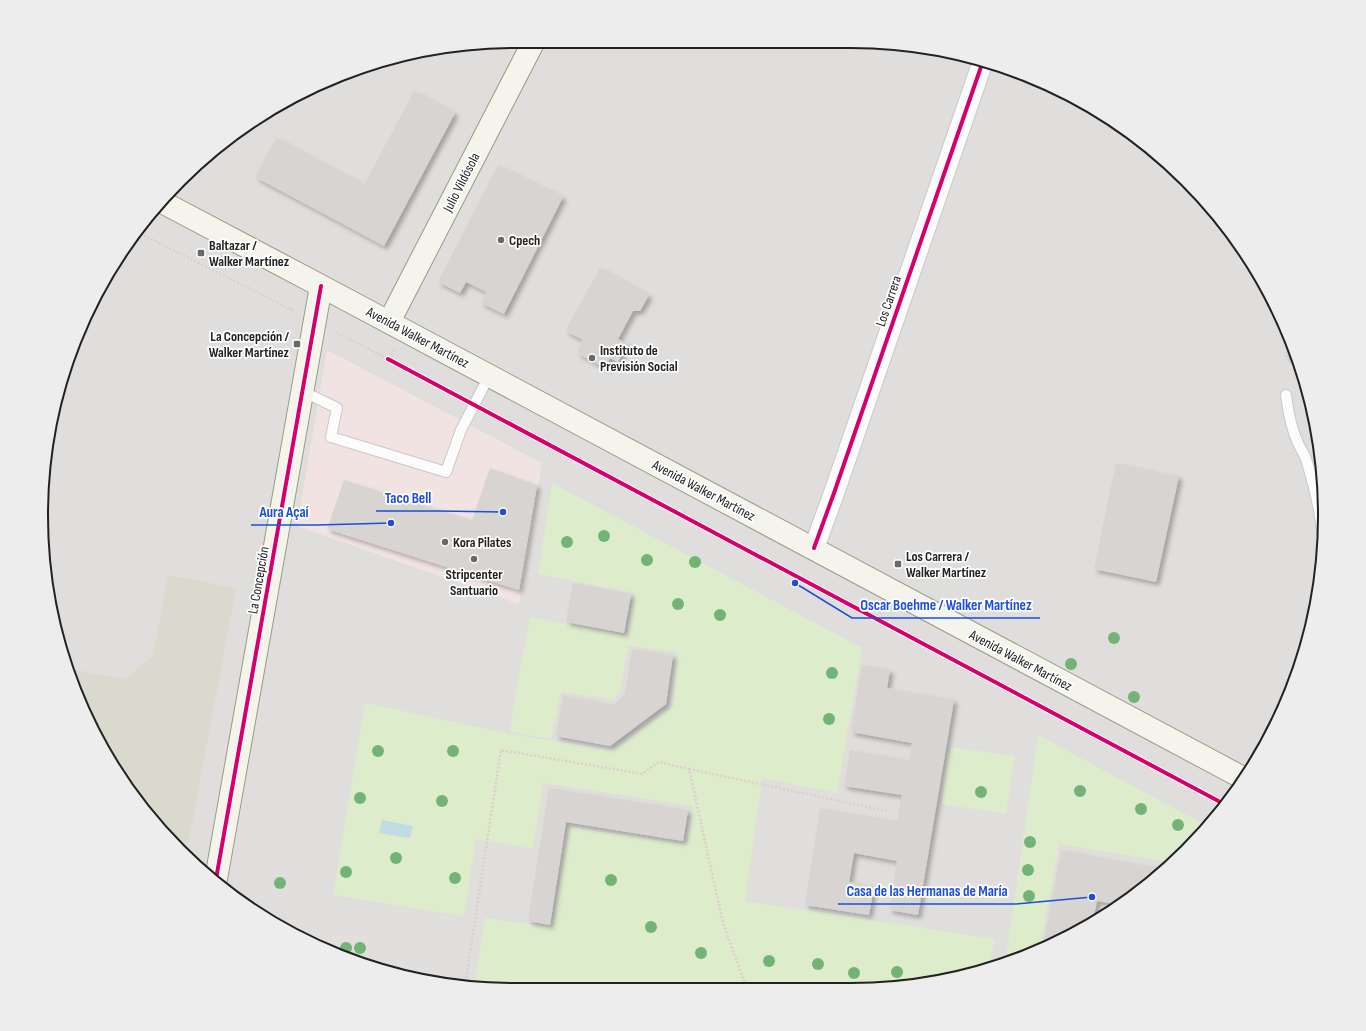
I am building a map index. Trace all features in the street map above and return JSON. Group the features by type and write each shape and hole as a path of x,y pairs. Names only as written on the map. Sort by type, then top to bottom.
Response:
{"main road":[{"name":"Julio Vildósola","path":"389,322 530,48"},
{"name":"Avenida Walker Martínez","path":"167,204 1239,776"},
{"name":"La Concepción","path":"217,875 321,286"}],"street":[{"name":"Los Carrera","path":"814,548 981,67"}],"lane":[{"path":"302,391 338,408 331,437 446,472 460,430 490,376"},
{"path":"1286,395 1292,426 1297,442 1305,457 1318,503"}],"path":[{"path":"142,235 395,362"},
{"path":"466,980 501,750 642,774 659,762 887,811"},
{"path":"689,769 722,923 746,983"}],"shaded area":[{"path":"850,48 912,52 942,57 1001,73 1057,96 1084,111 1110,127 1159,164 1202,207 1239,256 1255,282 1270,309 1293,365 1309,424 1314,454 1317,485 1317,546 1309,607 1302,636 1293,666 1270,722 1239,775 1221,800 1202,824 1159,867 1110,904 1057,935 1001,958 942,974 912,979 850,983 485,982 424,974 395,967 365,958 309,935 256,904 231,886 207,867 164,824 127,775 96,722 73,666 57,607 52,577 48,516 52,454 64,395 73,365 84,337 96,309 127,256 164,207 207,164 256,127 309,96 365,73 424,57 485,49"},
{"path":"327,350 542,463 519,604 297,526"},
{"path":"168,575 236,588 187,848 164,824 127,775 96,722 74,670 125,679 153,655"},
{"path":"287,897 451,916 446,978 395,967 365,958 309,935 287,923"}],"green space":[{"path":"552,483 862,648 837,793 762,778 745,901 995,939 990,961 942,974 881,982 516,983 475,981 485,918 552,927 570,827 687,845 693,806 543,783 533,849 476,839 464,916 333,895 365,703 506,733 612,751 673,707 677,652 628,646 620,693 613,699 561,692 551,739 510,732 530,617 627,636 635,593 538,574"},
{"path":"1038,735 1202,824 1165,861 1059,844 1041,942 1006,956"},
{"path":"950,747 1015,756 1006,814 942,804"},
{"path":"1101,906 1106,907 1100,910"}],"water":[{"path":"382,820 413,826 410,838 379,833"}],"building":[{"path":"414,91 455,113 384,246 255,177 276,138 364,185"},
{"name":"Cpech","path":"498,165 563,197 504,314 481,303 486,292 466,282 460,293 438,282"},
{"path":"600,268 649,295 640,311 633,311 618,339 627,344 618,362 610,358 605,368 577,353 583,340 565,331"},
{"path":"1287,349 1290,357 1286,357"},
{"path":"1116,463 1179,476 1156,582 1094,569"},
{"name":"Stripcenter Santuario","path":"490,468 537,485 519,590 327,529 344,480 472,520"},
{"path":"573,583 631,594 624,633 566,622"},
{"path":"632,649 673,655 666,704 610,746 556,736 563,695 614,705 625,694"},
{"path":"862,665 890,670 887,688 954,700 918,915 889,910 897,861 854,853 849,882 874,886 869,915 805,905 820,808 897,821 902,795 844,786 850,750 909,760 912,743 851,732"},
{"path":"549,788 688,810 683,841 566,822 550,925 528,921"},
{"path":"1061,851 1158,868 1111,903 1097,901 1094,914 1057,935 1044,941"}],"cycle path":[{"path":"814,548 981,67"},
{"path":"217,875 321,286"},
{"path":"388,359 1220,802"}],"place":[{"name":"Cpech","path":"501,240"},
{"name":"Baltazar / Walker Martínez","path":"201,253"},
{"name":"La Concepción / Walker Martínez","path":"297,344"},
{"name":"Instituto de Previsión Social","path":"592,358"},
{"name":"Taco Bell","path":"503,512"},
{"name":"Aura Açaí","path":"391,523"},
{"name":"Kora Pilates","path":"445,542"},
{"name":"Stripcenter Santuario","path":"474,559"},
{"name":"Los Carrera / Walker Martínez","path":"898,564"},
{"name":"Oscar Boehme / Walker Martínez","path":"795,583"},
{"name":"Casa de las Hermanas de María","path":"1092,897"}]}
